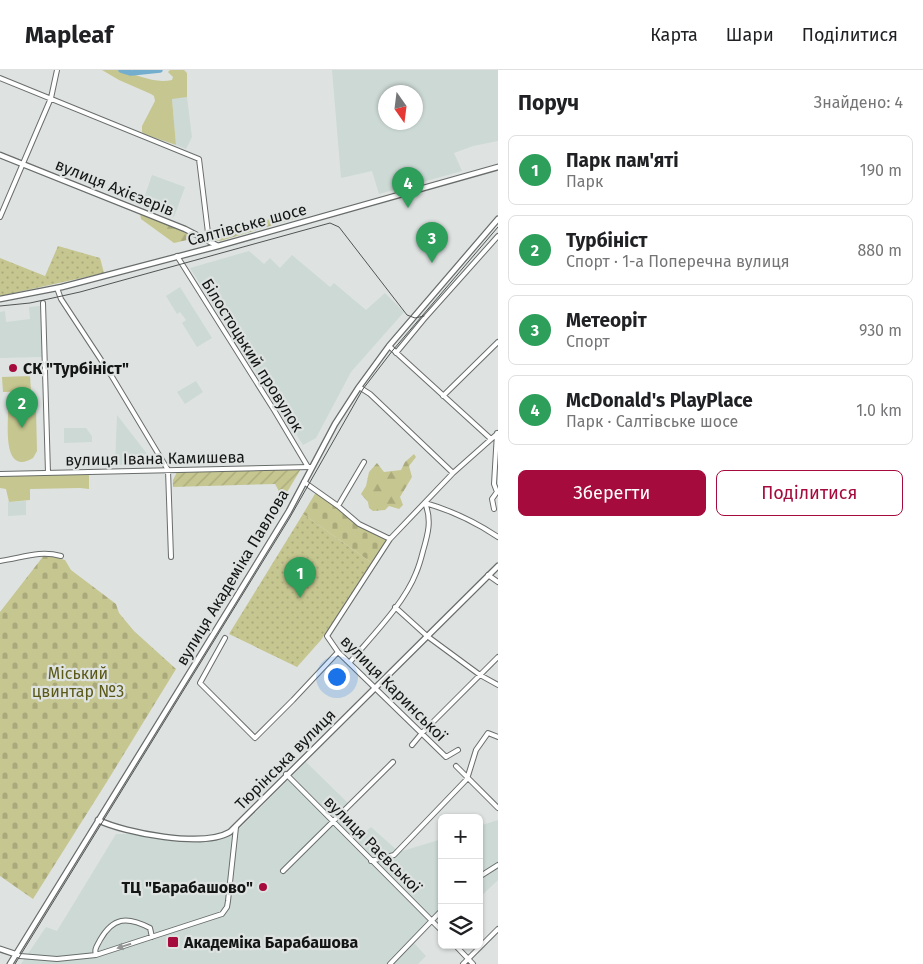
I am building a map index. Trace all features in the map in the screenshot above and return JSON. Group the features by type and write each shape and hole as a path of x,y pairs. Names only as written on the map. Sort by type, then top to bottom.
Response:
{"main road":[{"name":"вулиця Ахієзерів","path":"0,154 185,229 218,246"},
{"name":"Салтівське шосе","path":"0,299 57,288 218,246 498,167"},
{"name":"вулиця Академіка Павлова","path":"10,964 245,584 289,510 310,467 359,387 389,346 498,219"},
{"name":"Тюрінська вулиця","path":"98,820 119,828 180,839 200,839 226,834 236,827 286,774 498,566"},
{"path":"0,949 15,954"}],"street":[{"path":"0,217 52,98 57,70"},
{"path":"0,78 199,159 209,241"},
{"path":"396,353 424,318 497,239"},
{"name":"Білостоцький провулок","path":"177,256 310,467"},
{"path":"57,288 61,299 111,375 168,470 172,557"},
{"path":"43,303 48,473"},
{"path":"443,396 498,342"},
{"path":"389,346 490,439"},
{"path":"359,387 370,394 453,473"},
{"path":"304,482 338,506 359,524 390,539 453,473 498,433"},
{"path":"494,509 492,499 497,492 494,484 498,433"},
{"path":"338,506 364,462"},
{"name":"вулиця Івана Камишева","path":"0,474 310,467"},
{"path":"426,503 468,521 498,537"},
{"path":"350,662 404,596 416,574 426,542 430,520 426,503"},
{"name":"вулиця Каринської","path":"390,539 326,636 338,652 446,757 458,750"},
{"path":"0,560 48,553 61,556"},
{"path":"488,575 498,582"},
{"path":"395,607 427,636 498,686"},
{"path":"225,638 200,683 255,738 338,652"},
{"path":"412,745 422,732 498,657"},
{"path":"371,861 394,855 467,779 476,750 488,733 498,737"},
{"path":"283,870 393,762"},
{"path":"456,766 498,808"},
{"name":"вулиця Раєвської","path":"286,774 438,927"},
{"path":"15,954 55,959 96,955 222,914 227,907 228,901 236,827"},
{"path":"483,874 498,864"},
{"path":"390,964 438,914"},
{"path":"96,955 95,950 102,936 108,927 114,923 128,920 138,921 150,928 152,937"},
{"path":"463,964 498,929"},
{"path":"459,949 473,964"}],"shaded area":[{"path":"332,70 498,70 498,141 473,146 454,153 462,171 379,194 372,171 341,178"},
{"path":"187,97 192,137 186,149 176,145 172,98"},
{"path":"152,175 185,187 174,217 142,204"},
{"path":"249,251 264,264 270,258 280,268 292,255 330,287 334,283 366,310 385,293 404,312 351,372 316,438 303,445 190,268"},
{"path":"180,287 212,338 197,347 182,323 186,320 180,312 177,314 166,296"},
{"path":"40,306 42,357 0,358 0,312 5,311 6,322 30,319 29,307"},
{"path":"196,381 203,392 185,404 177,392"},
{"path":"117,415 155,464 115,465"},
{"path":"64,428 86,428 92,436 92,442 64,443"},
{"path":"26,501 26,515 8,516 8,502"},
{"name":"ТЦ \"Барабашово\"","path":"306,762 349,804 342,811 364,833 371,827 399,852 438,840 438,928 432,923 413,942 426,956 418,964 21,964 46,927 57,931 116,834 131,834 175,842 195,843 228,837 241,827"},
{"path":"498,820 498,880 483,894 483,859 483,825"}],"green space":[{"path":"102,70 118,70 158,81 172,80 173,77 168,72 170,70 184,70 187,73 187,97 172,99 176,145 142,132 142,126 155,101 154,96"},
{"path":"308,213 307,215 220,241 214,238 211,229"},
{"path":"140,214 190,236 187,240 174,243 141,219"},
{"path":"58,246 100,258 104,273 0,296 0,258 45,276"},
{"path":"30,376 31,391 3,392 2,377"},
{"path":"25,399 32,403 36,409 37,451 33,458 23,462 16,461 9,447 8,407 12,401"},
{"path":"414,454 416,457 409,466 412,477 400,497 403,505 399,509 389,506 385,510 373,511 369,508 368,502 361,494 366,486 369,472 377,463 384,472 401,470 405,462"},
{"path":"302,467 286,494 282,497 275,484 173,487 173,480 178,470"},
{"path":"89,472 89,489 30,489 30,500 9,502 6,489 0,488 0,474"},
{"path":"316,492 359,525 388,541 372,563 303,514"},
{"path":"303,514 372,563 321,640 297,667 229,634"},
{"name":"Міський цвинтар №3","path":"45,554 65,560 71,570 116,604 119,613 134,631 176,669 33,899 0,876 0,612"}],"waterway":[{"path":"121,70 131,73 160,70"}],"tram line":[{"path":"0,306 30,303 80,292 330,223 339,227 407,315 415,318 424,316"},
{"path":"15,964 289,519 363,389 393,350 498,227"}],"place":[{"name":"McDonald's PlayPlace","path":"408,208"},
{"name":"Метеоріт","path":"432,263"},
{"name":"СК \"Турбініст\"","path":"13,368"},
{"name":"Турбініст","path":"22,428"},
{"name":"Парк пам'яті","path":"300,598"},
{"name":"ТЦ \"Барабашово\"","path":"263,887"},
{"name":"Академіка Барабашова","path":"173,942"}]}
